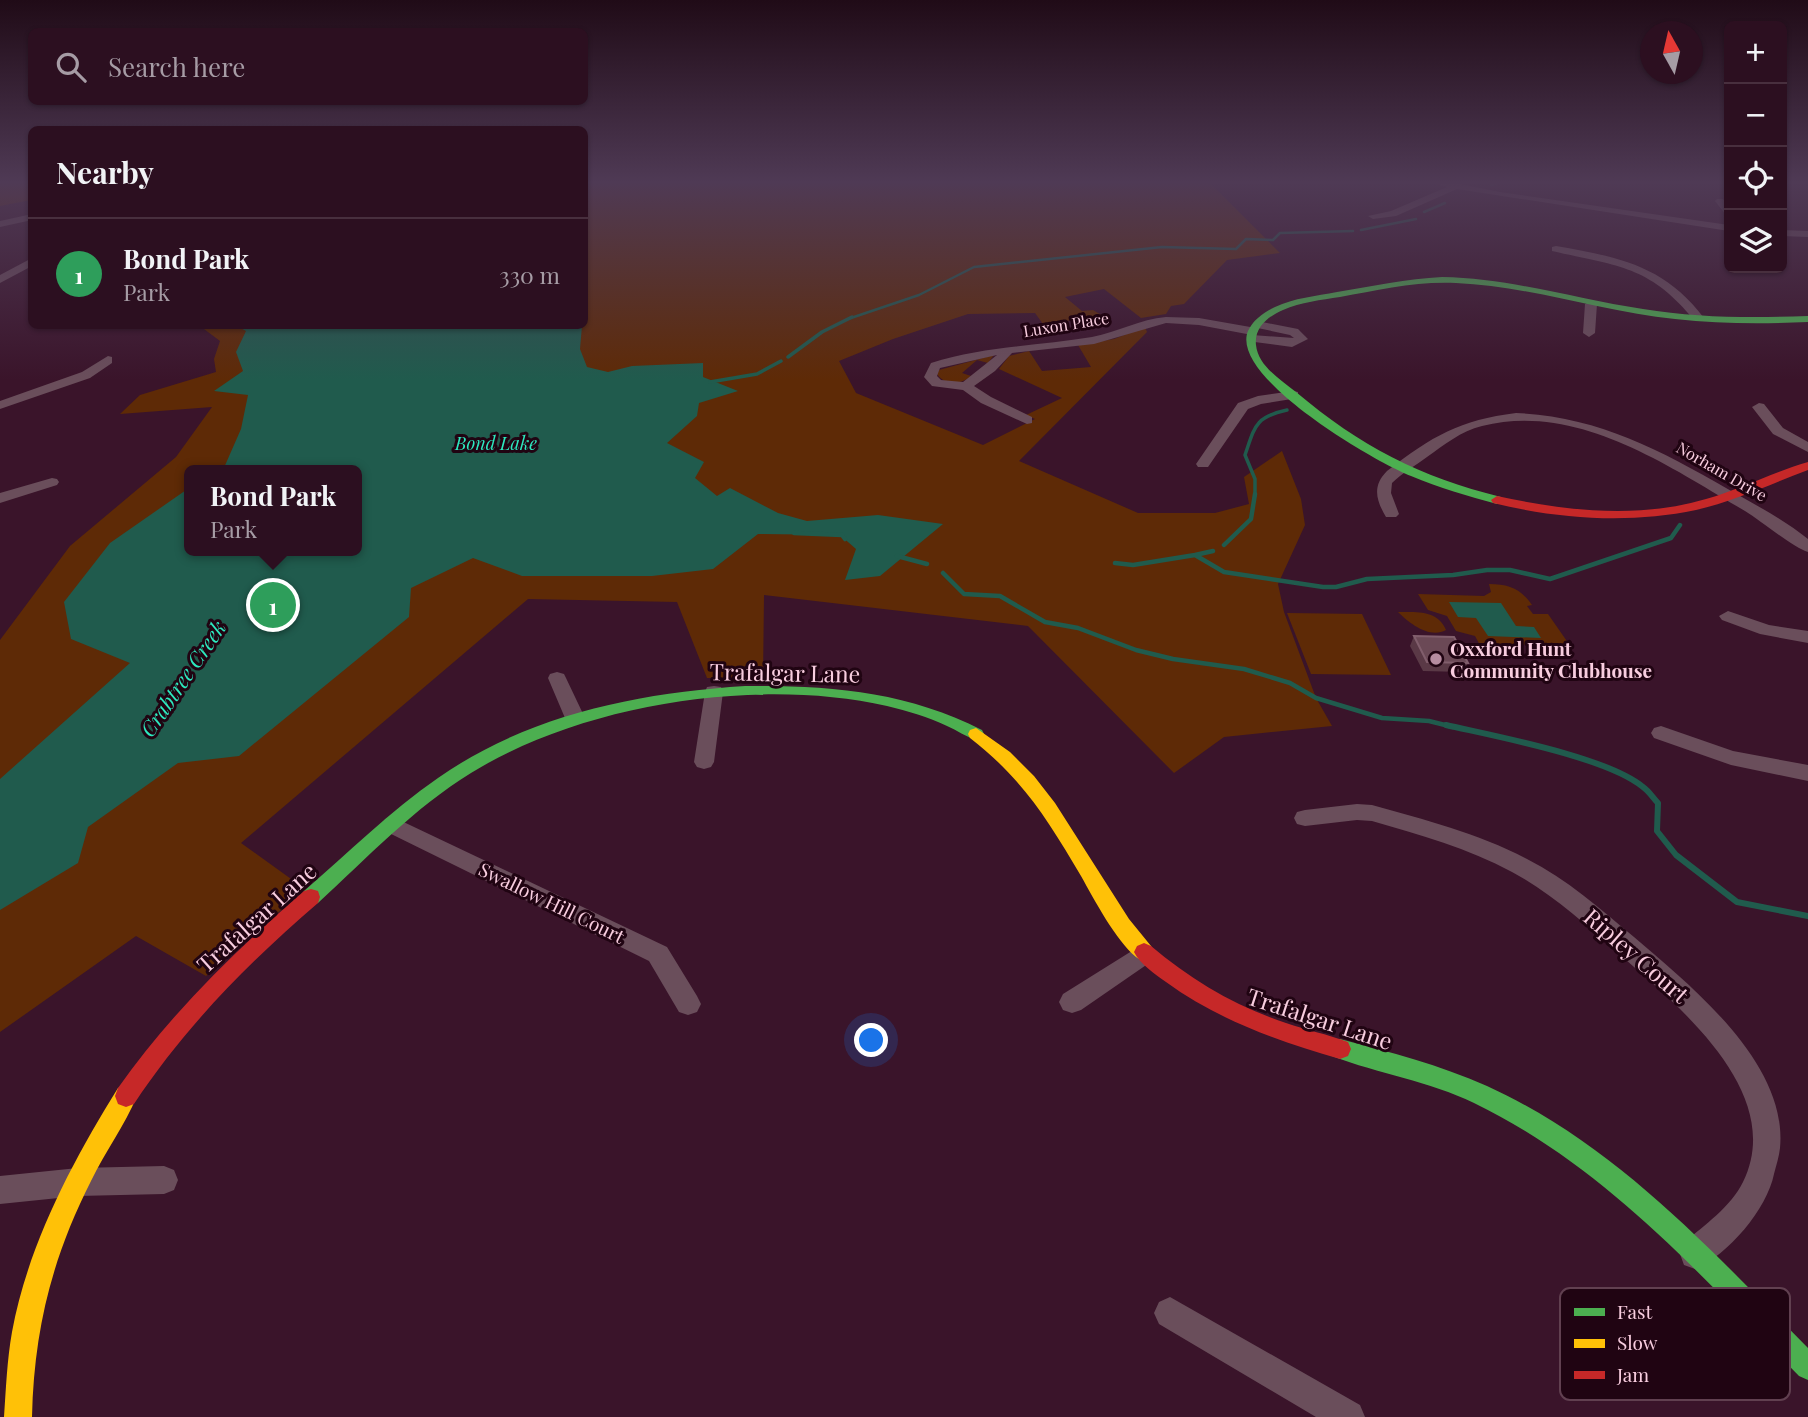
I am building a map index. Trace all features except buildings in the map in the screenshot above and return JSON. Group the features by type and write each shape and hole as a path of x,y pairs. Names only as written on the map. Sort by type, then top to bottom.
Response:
{"street":[{"path":"1556,249 1620,262 1656,276 1671,286 1698,318"},
{"path":"0,280 28,263"},
{"path":"1808,319 1698,318 1591,304 1486,283 1429,280 1294,303 1269,313 1253,331 1254,354 1260,365 1342,437 1402,468 1476,493 1569,510 1620,513 1659,511 1694,506 1808,466"},
{"path":"1589,333 1591,304"},
{"name":"Luxon Place","path":"1027,420 986,400 966,386 937,383 930,377 932,370 962,356 1093,340 1163,320 1253,331"},
{"name":"Luxon Place","path":"966,386 990,368 1007,350"},
{"path":"0,405 86,375 108,360"},
{"path":"1203,464 1239,410 1258,400 1293,396"},
{"path":"1759,407 1779,431 1808,448"},
{"name":"Norham Drive","path":"1391,514 1384,497 1383,485 1388,477 1452,433 1474,423 1526,418 1570,424 1613,435 1654,452 1781,526 1808,547"},
{"path":"0,498 52,482"},
{"path":"1728,616 1766,630 1808,637"},
{"path":"557,678 575,718"},
{"path":"704,762 714,692"},
{"name":"Trafalgar Lane","path":"18,1417 20,1361 27,1318 40,1271 78,1182 118,1104 198,1000 240,958 393,825 468,768 497,751 575,718 652,699 714,692 815,692 880,698 933,712 974,733 991,743 1023,772 1047,802 1105,905 1143,954 1189,990 1223,1010 1265,1029 1438,1078 1479,1093 1518,1112 1553,1134 1621,1185 1729,1288"},
{"path":"1661,733 1731,758 1808,773"},
{"name":"Ripley Court","path":"1305,818 1357,812 1372,813 1474,844 1519,865 1566,894 1676,987 1707,1017 1741,1063 1755,1089 1763,1110 1767,1141 1765,1163 1758,1186 1742,1210 1695,1254"},
{"name":"Swallow Hill Court","path":"393,825 658,954 688,1004"},
{"path":"1073,1002 1143,954"},
{"path":"0,1190 78,1182 164,1180"},
{"path":"1170,1313 1348,1417"},
{"name":"Trafalgar Lane","path":"1790,1349 1808,1367"}],"shaded area":[{"path":"588,247 1274,247 1280,253 1227,260 1184,304 1171,306 1166,314 1141,318 1104,289 1065,297 1082,311 1093,310 1103,316 1043,324 1035,313 968,314 893,339 839,361 856,393 983,445 1035,419 1026,415 1062,398 999,369 1009,356 1029,351 1042,371 1091,367 1078,345 1114,339 1145,327 1147,332 1019,461 1138,513 1215,513 1249,504 1244,477 1282,451 1301,499 1305,525 1278,584 1284,612 1316,698 1332,726 1224,737 1174,773 1028,626 764,595 763,678 707,678 677,602 528,599 241,843 305,889 206,976 136,936 0,1032 0,640 70,546 176,457 212,407 120,414 140,395 216,372 214,359 220,341 204,329 588,329"},
{"path":"994,355 988,363 977,360 962,373 971,376 963,381 944,381 937,374 939,370"},
{"path":"1489,584 1508,586 1519,591 1532,605 1527,606 1533,614 1548,614 1571,647 1501,644 1503,649 1482,649 1475,636 1456,631 1447,616 1428,610 1418,594 1484,596 1491,592"},
{"path":"1398,612 1419,612 1432,616 1442,623 1446,630 1433,633 1427,631 1414,625"},
{"path":"1287,613 1362,614 1391,675 1311,674"}],"water":[{"name":"Bond Lake","path":"242,329 582,329 580,349 587,367 608,372 632,366 703,363 703,377 738,391 699,403 697,416 667,443 704,462 695,478 717,496 730,488 778,513 807,521 878,515 943,524 880,576 845,580 856,549 840,535 758,534 713,569 652,576 522,576 473,558 411,588 409,617 239,756 178,763 88,827 78,863 0,910 0,779 130,663 71,639 64,602 110,543 184,491 184,556 362,556 362,465 225,465 241,429 248,395 214,391 243,371 236,352 246,331"},
{"path":"1449,602 1501,603 1516,626 1534,627 1541,638 1488,636 1476,618 1458,617"}],"waterway":[{"path":"848,319 919,295 974,267 1161,247"},
{"path":"1167,247 1238,247"},
{"path":"848,319 852,317"},
{"path":"788,357 822,332 848,319"},
{"path":"710,382 757,374 781,361"},
{"path":"1255,494 1255,479 1245,455 1251,437 1262,420 1287,410"},
{"path":"1224,545 1251,519 1255,494"},
{"path":"1195,555 1224,572 1323,587 1336,587 1367,579 1453,575 1487,570 1510,570 1550,579 1671,538 1680,525"},
{"path":"794,533 842,535 845,539"},
{"path":"1195,555 1213,551"},
{"path":"1115,563 1133,565 1195,555"},
{"path":"897,556 927,564"},
{"path":"943,573 964,594 1000,596 1045,622 1078,628 1136,650 1173,659 1244,669 1290,683 1316,698 1382,718 1429,721 1453,727"},
{"path":"1446,725 1578,757 1626,776 1645,789 1658,803 1657,831 1676,855 1737,902 1808,916"}],"traffic: fast":[{"path":"1497,500 1440,484 1414,473 1363,448 1339,432 1279,384 1258,362 1251,346 1255,327 1270,313 1294,303 1428,280 1484,283 1671,316 1739,320 1808,319"},
{"path":"311,897 386,829 445,782 503,748 580,717 661,699 703,694 745,691 836,693 908,706 954,722 976,734"},
{"path":"1340,1049 1448,1081 1482,1095 1529,1120 1574,1148 1616,1181 1657,1216 1730,1288"},
{"path":"1790,1349 1808,1367"}],"traffic: slow":[{"path":"976,734 1004,756 1049,808 1122,925 1144,952"},
{"path":"18,1417 25,1333 43,1265 81,1175 126,1096"}],"traffic: jam":[{"path":"1497,500 1571,512 1646,513 1696,506 1724,498 1808,466"},
{"path":"126,1096 166,1040 211,990 311,897"},
{"path":"1144,952 1165,970 1211,1001 1261,1024 1340,1049"}],"place":[{"name":"Bond Park","path":"273,605"},
{"name":"Oxxford Hunt Community Clubhouse","path":"1436,659"}],"water label":[{"name":"Crabtree Creek","path":"182,678"}]}
